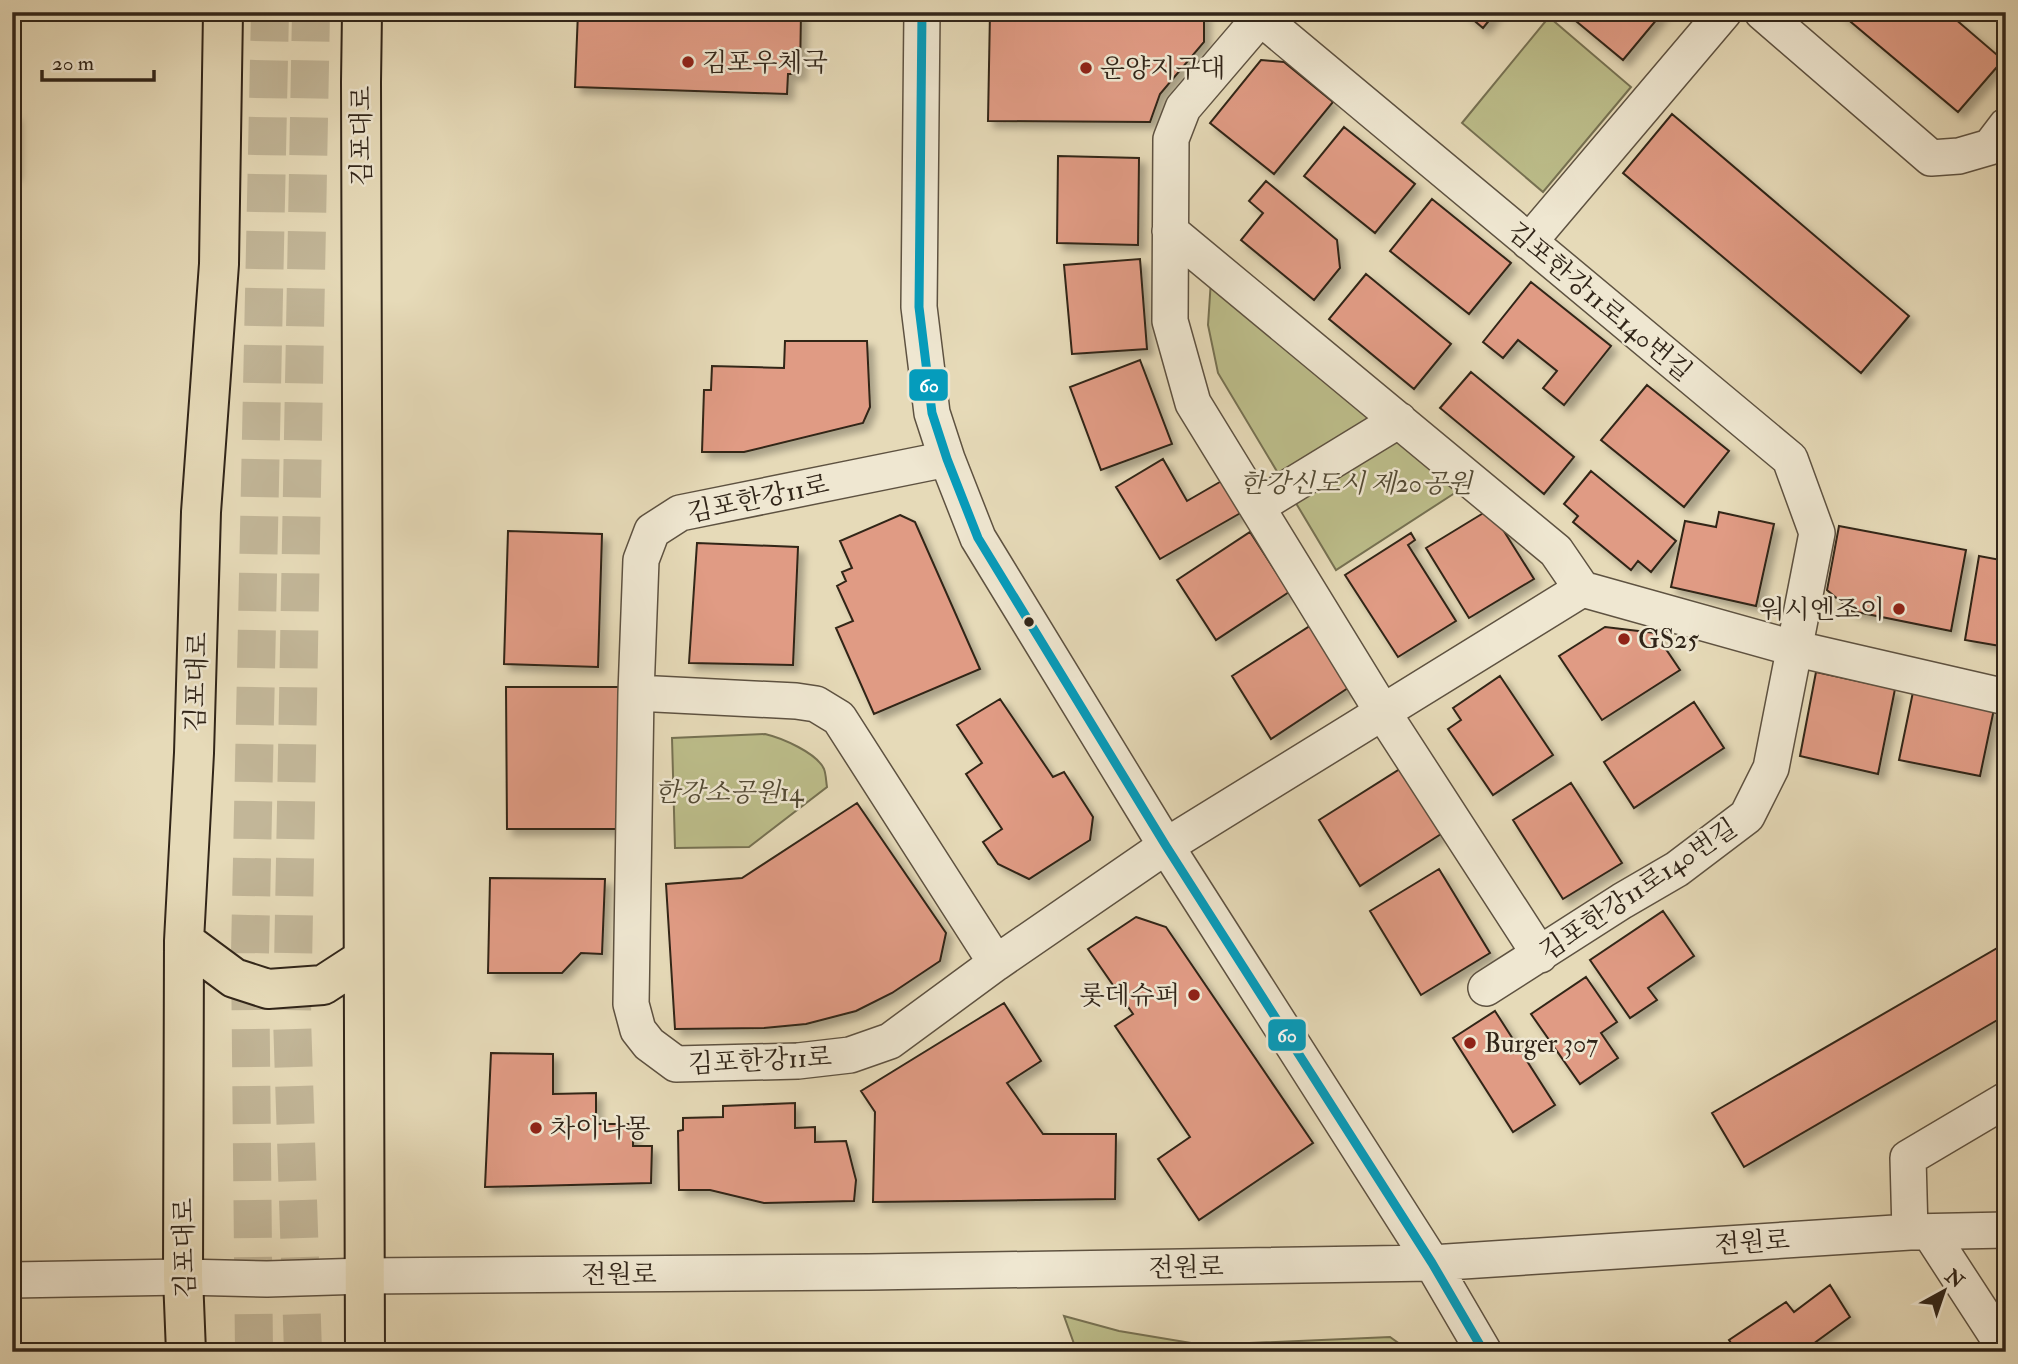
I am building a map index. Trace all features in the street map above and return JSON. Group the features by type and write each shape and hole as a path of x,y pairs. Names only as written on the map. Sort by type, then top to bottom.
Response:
{"main road":[{"name":"김포대로","path":"186,1352 183,1278 184,941 194,753 201,512 219,264 223,12"},
{"name":"김포대로","path":"362,12 366,1352"},
{"path":"184,941 234,978 268,989 323,985 363,959"}],"street":[{"path":"922,12 919,307 932,413 978,538 1166,846 1432,1263 1484,1352"},
{"path":"1529,242 1724,12"},
{"path":"1762,12 1931,158 1959,156 1990,147 2006,125"},
{"name":"김포한강11로140번길","path":"1486,988 1540,955 1622,901 1677,869 1747,816 1771,768 1817,533 1790,459 1257,15 1183,108 1171,138 1170,321 1193,402 1382,711 1540,955"},
{"path":"1170,231 1556,551 1582,589 1794,648 2006,697"},
{"path":"1258,506 1399,419"},
{"name":"김포한강11로","path":"947,459 680,513 652,531 641,560 636,693 631,1004 638,1030 649,1044 676,1064 798,1061 850,1055 890,1041 996,963 1166,846"},
{"path":"1166,846 1582,589"},
{"path":"636,693 816,704 839,718 996,963"},
{"path":"2006,1100 1909,1158 1920,1232 2006,1350"},
{"name":"전원로","path":"12,1280 1432,1263 1920,1232 2006,1230"},
{"path":"1432,1263 1494,1352"}],"green space":[{"path":"1549,17 1631,87 1543,192 1462,123"},
{"name":"한강신도시 제20공원","path":"1211,280 1461,489 1336,570 1218,373 1208,325"},
{"name":"한강소공원14","path":"765,734 814,757 824,769 827,787 749,847 675,848 672,738"},
{"path":"1064,1316 1119,1331 1203,1345 1390,1337 1411,1352 1077,1352"}],"building":[{"name":"김포우체국","path":"578,12 801,12 800,74 788,74 787,94 575,87"},
{"name":"운양지구대","path":"990,12 1204,12 1204,42 1160,94 1150,122 988,121"},
{"path":"1464,12 1496,12 1483,28"},
{"path":"1565,12 1663,12 1623,60"},
{"path":"1839,12 1947,12 2003,60 1958,112"},
{"path":"1261,60 1284,62 1333,102 1274,174 1210,123"},
{"path":"1672,114 1909,316 1861,373 1623,173"},
{"path":"12,115 15,115 15,174 12,174"},
{"path":"1344,127 1415,184 1375,233 1304,176"},
{"path":"1058,156 1139,158 1138,245 1057,243"},
{"path":"1266,181 1337,240 1340,268 1314,300 1241,240 1263,213 1249,201"},
{"path":"1432,199 1511,263 1469,314 1390,251"},
{"path":"1140,259 1147,349 1072,354 1064,265"},
{"path":"1366,274 1451,344 1414,389 1329,319"},
{"path":"1531,282 1611,346 1564,405 1543,388 1557,371 1518,340 1503,358 1483,342"},
{"path":"785,341 867,341 870,407 863,423 744,452 702,452 704,390 711,390 712,366 784,368"},
{"path":"1140,360 1172,444 1101,470 1070,387"},
{"path":"1471,372 1574,457 1544,494 1440,408"},
{"path":"1647,385 1729,451 1684,507 1601,440"},
{"path":"1163,459 1187,501 1225,479 1244,511 1160,559 1116,487"},
{"path":"1591,471 1676,541 1651,572 1638,561 1631,570 1573,522 1578,516 1564,504"},
{"path":"1490,509 1534,579 1469,618 1426,548"},
{"path":"1719,512 1774,524 1756,606 1671,587 1685,521 1716,527"},
{"path":"900,515 915,522 980,669 874,714 836,628 853,621 837,586 846,581 842,572 852,568 840,541"},
{"path":"1839,526 1966,550 1951,631 1852,611 1827,590"},
{"path":"508,531 602,534 598,667 504,664"},
{"path":"1250,532 1289,592 1216,640 1177,580"},
{"path":"1411,533 1415,540 1408,545 1456,621 1398,657 1345,575"},
{"path":"697,543 798,547 793,665 689,663"},
{"path":"1979,556 2006,561 2006,647 1965,640"},
{"path":"1313,624 1351,686 1271,739 1232,676"},
{"path":"1605,627 1655,633 1680,670 1602,720 1559,656"},
{"path":"1816,672 1895,689 1878,774 1800,756"},
{"path":"1500,676 1553,755 1493,795 1448,729 1461,720 1453,708"},
{"path":"506,687 623,687 623,829 507,829"},
{"path":"1913,692 1994,709 1980,776 1899,760"},
{"path":"1000,699 1053,777 1064,772 1093,817 1090,840 1029,879 998,864 983,842 1002,829 966,774 982,763 957,725"},
{"path":"1694,702 1724,748 1634,808 1604,762"},
{"path":"1400,769 1441,834 1360,886 1319,820"},
{"path":"1571,783 1622,863 1563,899 1513,820"},
{"path":"857,803 946,933 940,961 892,993 856,1011 806,1024 764,1028 675,1029 666,884 742,878"},
{"path":"1439,869 1490,953 1421,995 1370,911"},
{"path":"490,878 605,879 602,954 581,953 562,973 488,973"},
{"path":"1663,911 1694,956 1648,988 1657,1000 1630,1018 1590,960"},
{"path":"1136,917 1166,927 1313,1143 1199,1220 1158,1159 1190,1137 1115,1026 1133,1014 1088,949"},
{"path":"2006,943 2006,1015 1744,1167 1712,1113"},
{"path":"1586,977 1617,1022 1601,1033 1618,1058 1580,1084 1531,1014"},
{"path":"1004,1003 1041,1061 1007,1083 1043,1134 1116,1134 1115,1199 873,1202 875,1112 861,1091"},
{"path":"1495,1011 1555,1105 1513,1132 1453,1038"},
{"path":"491,1053 553,1054 553,1094 596,1093 596,1124 633,1124 633,1146 652,1146 651,1183 485,1187"},
{"path":"795,1103 795,1128 815,1127 815,1142 846,1141 856,1180 854,1201 764,1203 710,1190 679,1190 678,1131 683,1130 683,1118 723,1117 723,1106"},
{"path":"1830,1285 1850,1317 1802,1352 1737,1352 1729,1340 1786,1302 1794,1312"}],"tunnel":[{"path":"254,1352 250,953 270,12"},
{"path":"303,1352 292,1018 311,12"}],"transit line":[{"name":"60","path":"922,12 919,307 932,413 978,538 1166,846 1432,1263 1484,1352"}],"place":[{"name":"김포우체국","path":"688,62"},
{"name":"운양지구대","path":"1086,68"},
{"name":"워시엔조이","path":"1899,609"},
{"name":"GS25","path":"1624,639"},
{"name":"롯데슈퍼","path":"1194,995"},
{"name":"Burger 307","path":"1470,1043"},
{"name":"차이나몽","path":"536,1128"}]}
